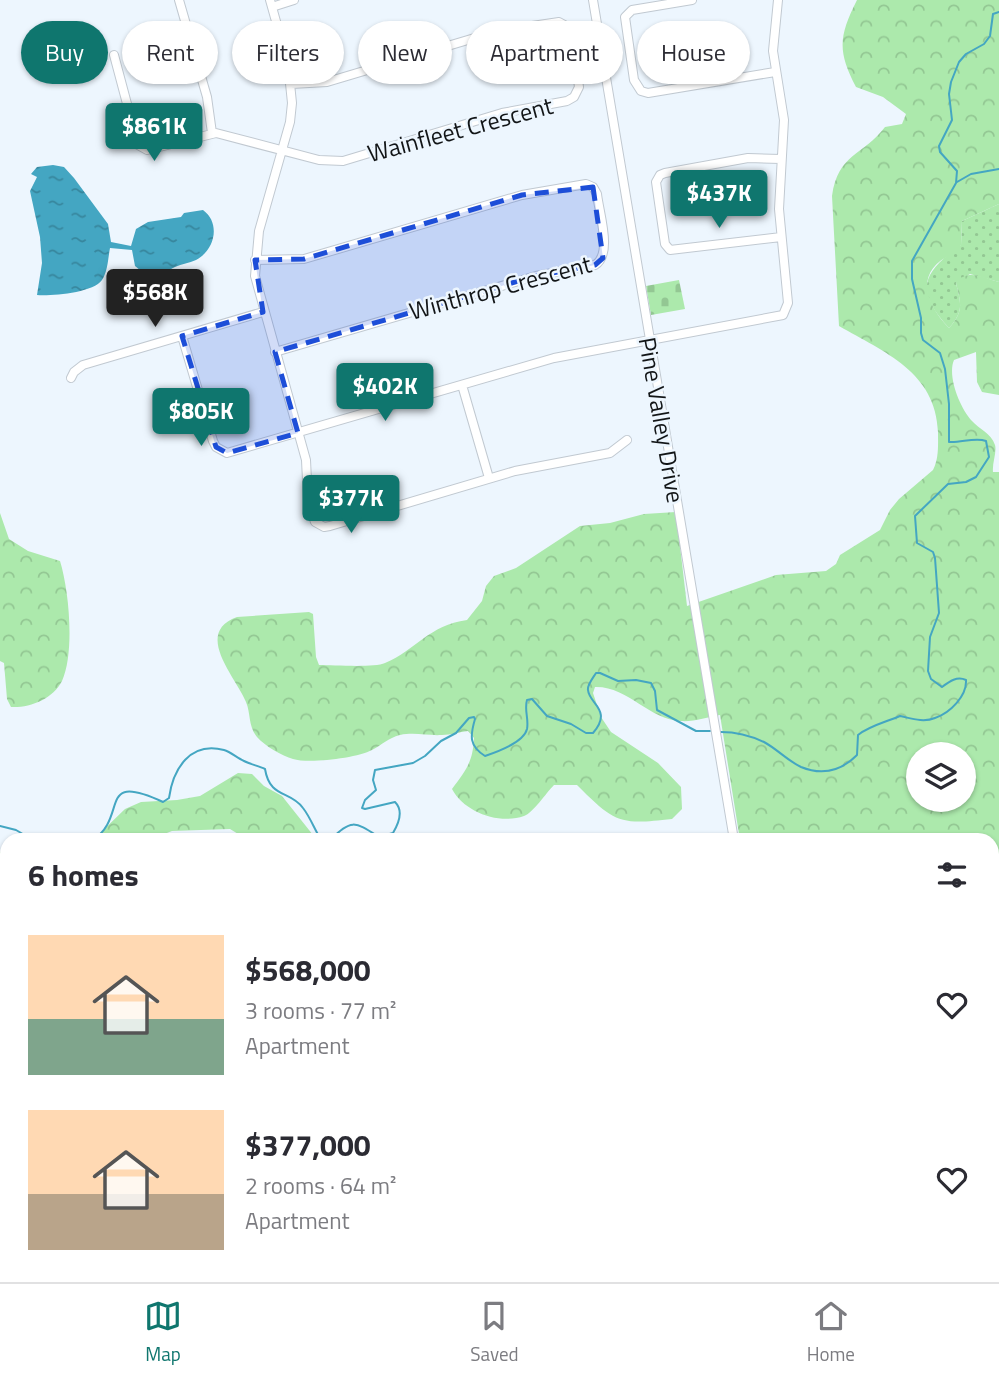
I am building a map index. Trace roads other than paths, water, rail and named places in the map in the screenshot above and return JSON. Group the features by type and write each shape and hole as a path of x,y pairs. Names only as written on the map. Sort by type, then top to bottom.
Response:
{"street":[{"path":"179,0 208,97 212,133"},
{"path":"275,21 271,3 294,0"},
{"name":"Pine Valley Drive","path":"593,0 733,833"},
{"path":"692,0 632,10 625,17 634,80 641,91 649,93 775,72"},
{"path":"182,336 216,447 227,453 554,358 783,315 788,303 779,209 784,120 773,45 778,0"},
{"name":"Wainfleet Crescent","path":"282,150 319,160 349,159 502,113 567,101 574,97 579,87 571,33 565,24 559,22 498,31 344,77"},
{"path":"114,55 138,145 147,150 212,133 282,150"},
{"path":"291,84 291,113 259,230 255,280 307,463 309,504 316,522 324,527 489,478 610,453 627,440"},
{"path":"781,159 748,158 665,173 656,182 665,244 670,250 781,237"},
{"name":"Winthrop Crescent","path":"255,260 304,259 535,192 586,184 593,187 597,194 605,252 595,265 536,276 275,352"},
{"path":"71,377 83,365 263,312"},
{"path":"463,385 489,478"}],"water":[{"path":"37,167 64,167 74,178 108,224 111,242 131,246 136,229 148,222 181,217 184,213 203,210 209,215 214,229 208,250 196,260 154,276 135,266 132,250 110,248 106,273 97,284 72,293 37,295 42,263 40,237 30,191 37,177 31,174"}],"waterway":[{"path":"721,732 738,733 759,740 809,770 832,770 857,755 858,735 862,732 900,716 921,720 941,716 952,708 964,692 966,680 957,679 942,687 931,679 928,671 930,637 939,613 935,558 933,552 917,543 915,516 948,484 966,482 976,477 989,457 986,441 949,442 945,369 940,353 923,340 912,279 912,261 956,183 957,171 940,152 939,146 952,120 949,94 951,82 959,62 966,54 984,44 990,36 993,14 999,12"},
{"path":"957,182 971,174 999,169"},
{"path":"393,833 400,813 395,802 362,808 365,800 376,790 373,780 375,770 413,763 456,733 469,718 474,717 473,744 485,756 496,752 525,734 527,700 532,699 547,716 571,724 586,733 593,733 601,719 588,688 596,673 618,681 651,683 655,691 657,710 696,731 710,731"},
{"path":"101,833 110,820 116,800 121,794 129,791 163,802 169,798 174,777 185,760 193,754 212,748 227,751 265,769 271,785 298,802 317,833"},
{"path":"338,833 353,825 372,833"},
{"path":"0,826 21,833"}]}
